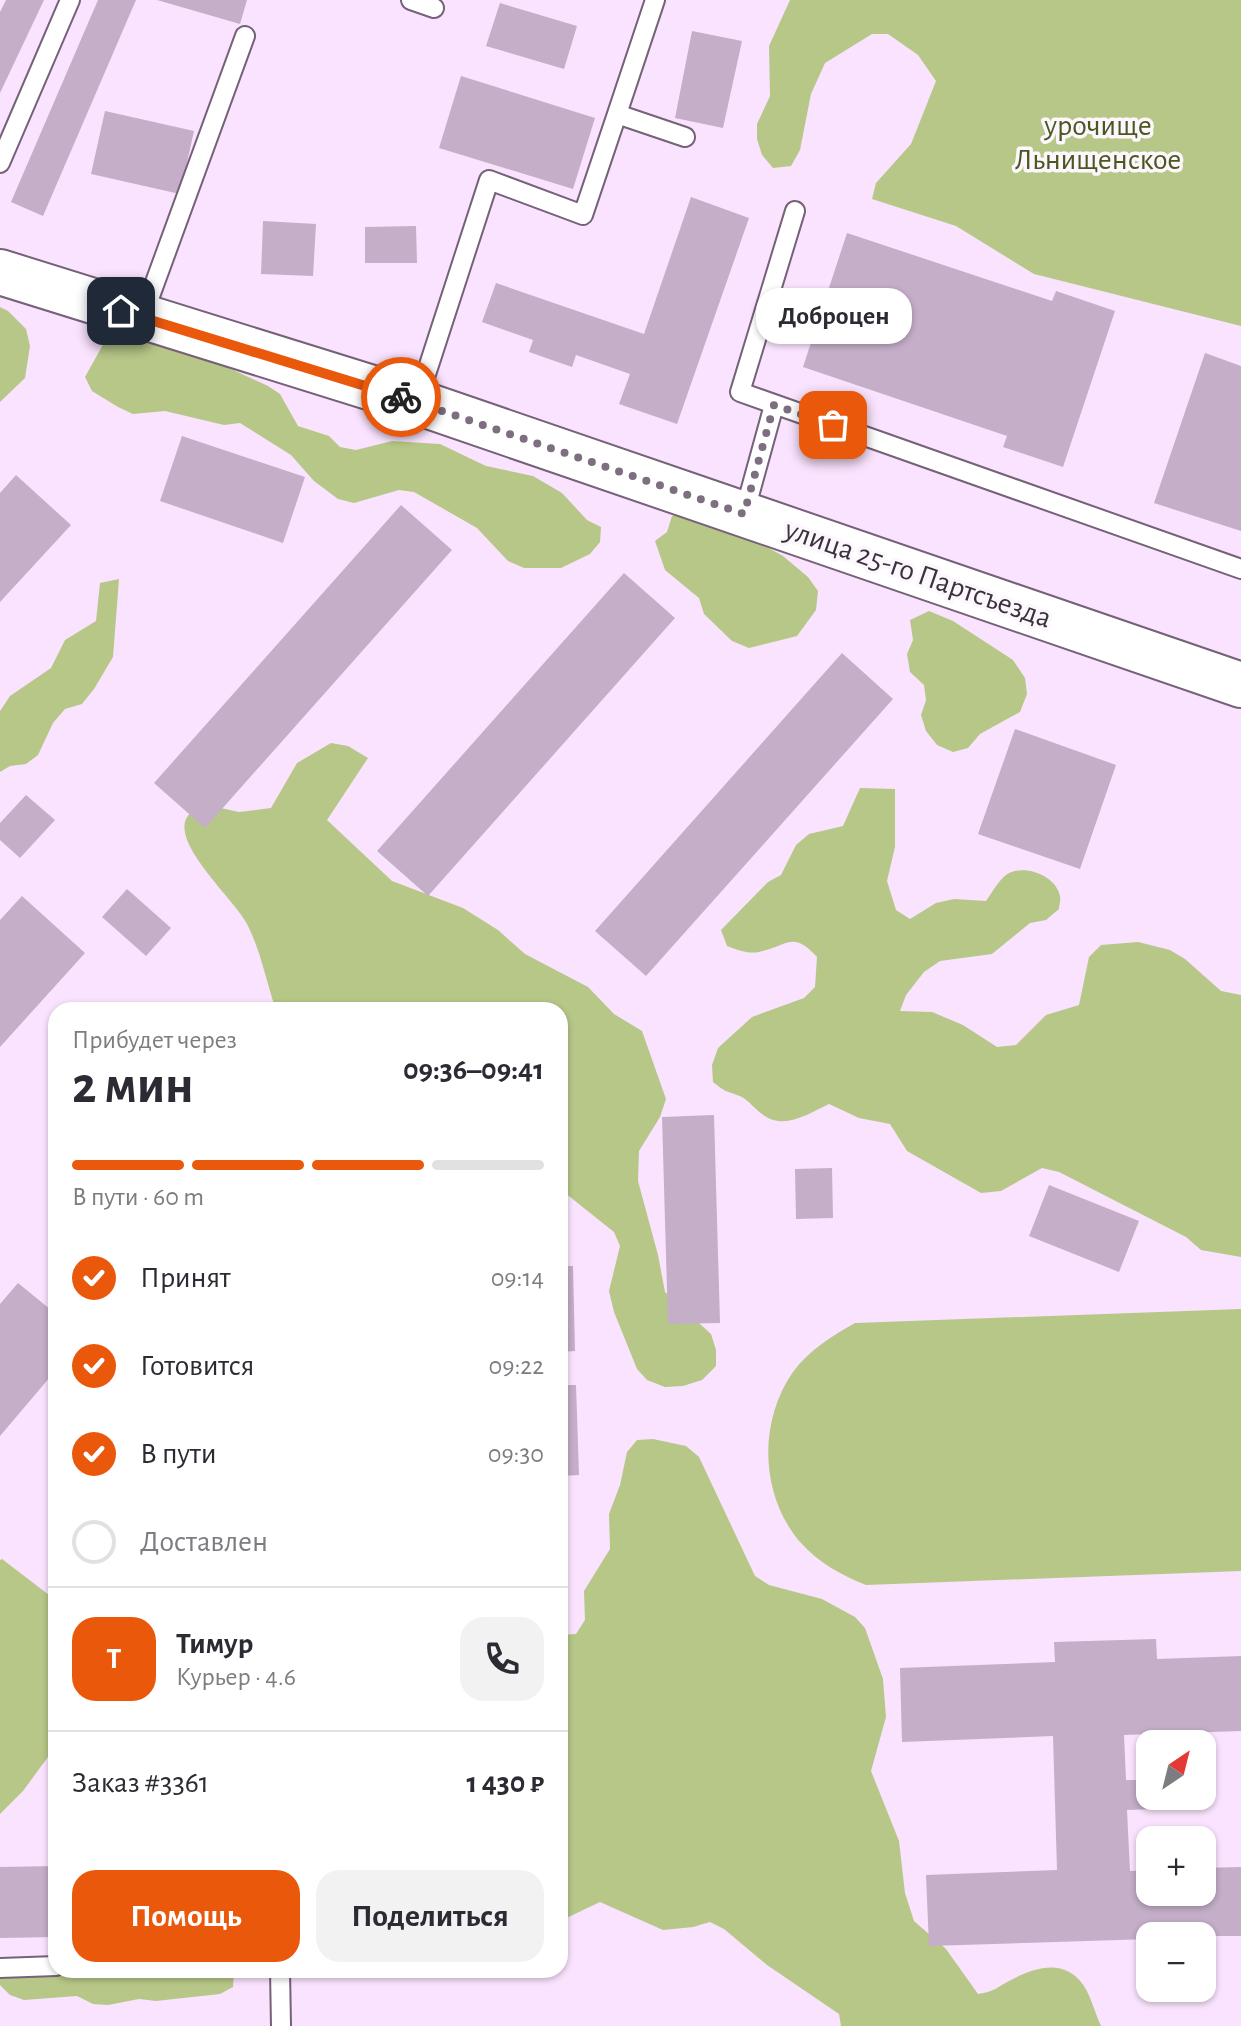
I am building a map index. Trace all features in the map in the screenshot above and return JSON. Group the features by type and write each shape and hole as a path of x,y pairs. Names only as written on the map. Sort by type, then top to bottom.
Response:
{"street":[{"name":"улица 25-го Партсъезда","path":"0,272 417,402 1241,685"}],"lane":[{"path":"0,163 70,0"},
{"path":"411,0 434,8"},
{"path":"417,402 489,180 583,215 655,0"},
{"path":"142,318 245,36"},
{"path":"617,114 685,137"},
{"path":"795,211 740,392 1241,569"},
{"path":"744,514 774,405"},
{"path":"0,1968 48,1966"},
{"path":"280,1978 281,2026"}],"green space":[{"name":"урочище Льнищенское","path":"790,0 1241,0 1241,326 1034,274 956,226 872,199 876,183 911,144 936,81 918,55 888,34 872,34 825,63 811,94 800,150 791,166 773,168 762,155 757,124 770,96 769,46"},
{"path":"0,307 26,329 30,346 25,378 0,402"},
{"path":"141,328 268,386 280,394 298,426 329,436 340,447 356,450 392,441 440,444 486,466 533,476 562,493 587,520 601,527 600,542 590,554 561,568 524,568 508,561 477,528 414,492 399,490 354,503 338,499 314,481 291,455 240,423 224,425 165,411 133,414 92,391 85,377 110,332"},
{"path":"688,513 731,527 783,556 808,577 818,591 816,610 797,636 749,648 732,641 704,614 699,598 665,570 655,541 667,532 672,516"},
{"path":"119,579 113,657 94,689 82,704 65,709 53,723 38,755 26,764 10,766 0,772 0,711 10,696 51,668 65,640 96,621 100,583"},
{"path":"929,611 953,621 1013,660 1025,678 1027,694 1020,712 980,734 968,748 953,752 937,745 926,731 921,715 926,700 924,685 910,672 907,654 913,640 910,620"},
{"path":"331,743 348,746 368,758 327,820 392,881 463,908 498,930 525,954 588,987 614,1014 642,1031 666,1099 660,1117 639,1151 638,1181 665,1292 711,1334 716,1350 716,1366 702,1380 665,1387 647,1380 637,1369 609,1291 620,1246 614,1232 568,1195 568,1002 273,1002 252,934 197,858 185,831 186,819 193,808 207,805 239,812 271,808 297,763"},
{"path":"860,788 895,789 895,847 887,881 896,910 910,919 936,903 954,899 986,901 1006,875 1021,870 1046,877 1060,896 1059,909 1046,920 1030,923 992,954 940,961 924,972 906,995 900,1011 932,1012 963,1025 997,1047 1016,1045 1046,1015 1079,1005 1089,957 1101,945 1138,942 1170,950 1221,991 1241,995 1241,1257 1201,1250 1186,1237 1059,1172 1042,1168 1001,1191 981,1193 907,1151 890,1124 859,1118 829,1104 796,1119 778,1121 770,1119 742,1097 713,1082 712,1065 718,1048 752,1017 804,998 815,987 817,957 795,942 759,952 739,950 727,946 721,930 768,882 781,875 796,845 809,834 843,826"},
{"path":"1241,1309 1241,1571 866,1585 831,1568 807,1549 787,1523 777,1503 768,1458 769,1435 782,1392 806,1357 829,1338 855,1323"},
{"path":"653,1439 686,1446 699,1457 755,1576 769,1585 822,1599 855,1617 865,1628 883,1679 886,1717 871,1771 899,1841 905,1893 914,1921 946,1949 978,1994 992,1991 1030,1972 1059,1968 1068,1971 1084,1986 1101,2026 841,2026 839,2014 767,1965 724,1929 710,1922 663,1930 600,1902 568,1917 568,1634 576,1634 585,1620 584,1591 610,1549 609,1514 620,1485 627,1452 637,1440"},
{"path":"0,1560 48,1594 48,1757 23,1791 0,1814"},
{"path":"6,1970 48,1970 48,1978 234,1978 233,1987 220,1994 156,2001 139,1999 108,2005 93,2004 77,1996 24,2000 10,1995 0,1985"}],"building":[{"path":"6,0 44,0 0,93 0,12"},
{"path":"98,0 136,0 43,216 11,202"},
{"path":"157,0 247,0 240,24"},
{"path":"500,3 577,26 564,69 486,46"},
{"path":"692,31 742,41 723,128 675,118"},
{"path":"461,76 595,118 573,189 439,148"},
{"path":"105,111 194,131 180,194 91,174"},
{"path":"691,197 749,218 677,424 619,404 630,374 576,355 572,367 529,352 533,340 482,322 496,283 644,334"},
{"path":"263,221 316,224 313,276 261,274"},
{"path":"416,226 417,263 365,263 365,227"},
{"path":"847,233 1052,301 1056,291 1115,311 1063,467 1003,447 1007,436 803,367"},
{"path":"1205,353 1241,366 1241,531 1154,503"},
{"path":"182,436 305,477 283,543 160,501"},
{"path":"16,475 71,525 0,602 0,493"},
{"path":"401,505 452,550 205,828 154,783"},
{"path":"624,573 675,618 428,896 377,851"},
{"path":"842,653 893,699 646,976 595,931"},
{"path":"1015,729 1116,765 1080,869 978,834"},
{"path":"26,795 55,820 20,858 0,840 0,823"},
{"path":"127,889 171,928 146,956 102,917"},
{"path":"22,896 85,953 0,1047 0,920"},
{"path":"714,1115 720,1323 668,1324 662,1117"},
{"path":"832,1168 833,1218 796,1219 795,1169"},
{"path":"1049,1185 1139,1221 1119,1272 1029,1236"},
{"path":"568,1266 573,1266 575,1351 568,1351"},
{"path":"18,1283 48,1307 48,1379 0,1436 0,1304"},
{"path":"568,1385 576,1385 579,1475 568,1476"},
{"path":"1156,1639 1157,1659 1241,1656 1241,1731 1136,1730 1136,1735 1124,1735 1126,1780 1136,1780 1136,1810 1127,1810 1130,1871 1136,1871 1136,1906 1216,1906 1216,1868 1241,1867 1241,1936 1216,1936 1216,1922 1136,1922 1136,1939 929,1946 926,1875 1057,1870 1053,1736 902,1742 900,1668 1055,1662 1054,1642"},
{"path":"48,1866 48,1937 0,1938 0,1867"}],"way so far":[{"path":"401,397 744,514 774,405 833,425"}],"place":[{"name":"Доброцен","path":"833,425"}],"route":[{"path":"121,311 401,397"}]}
